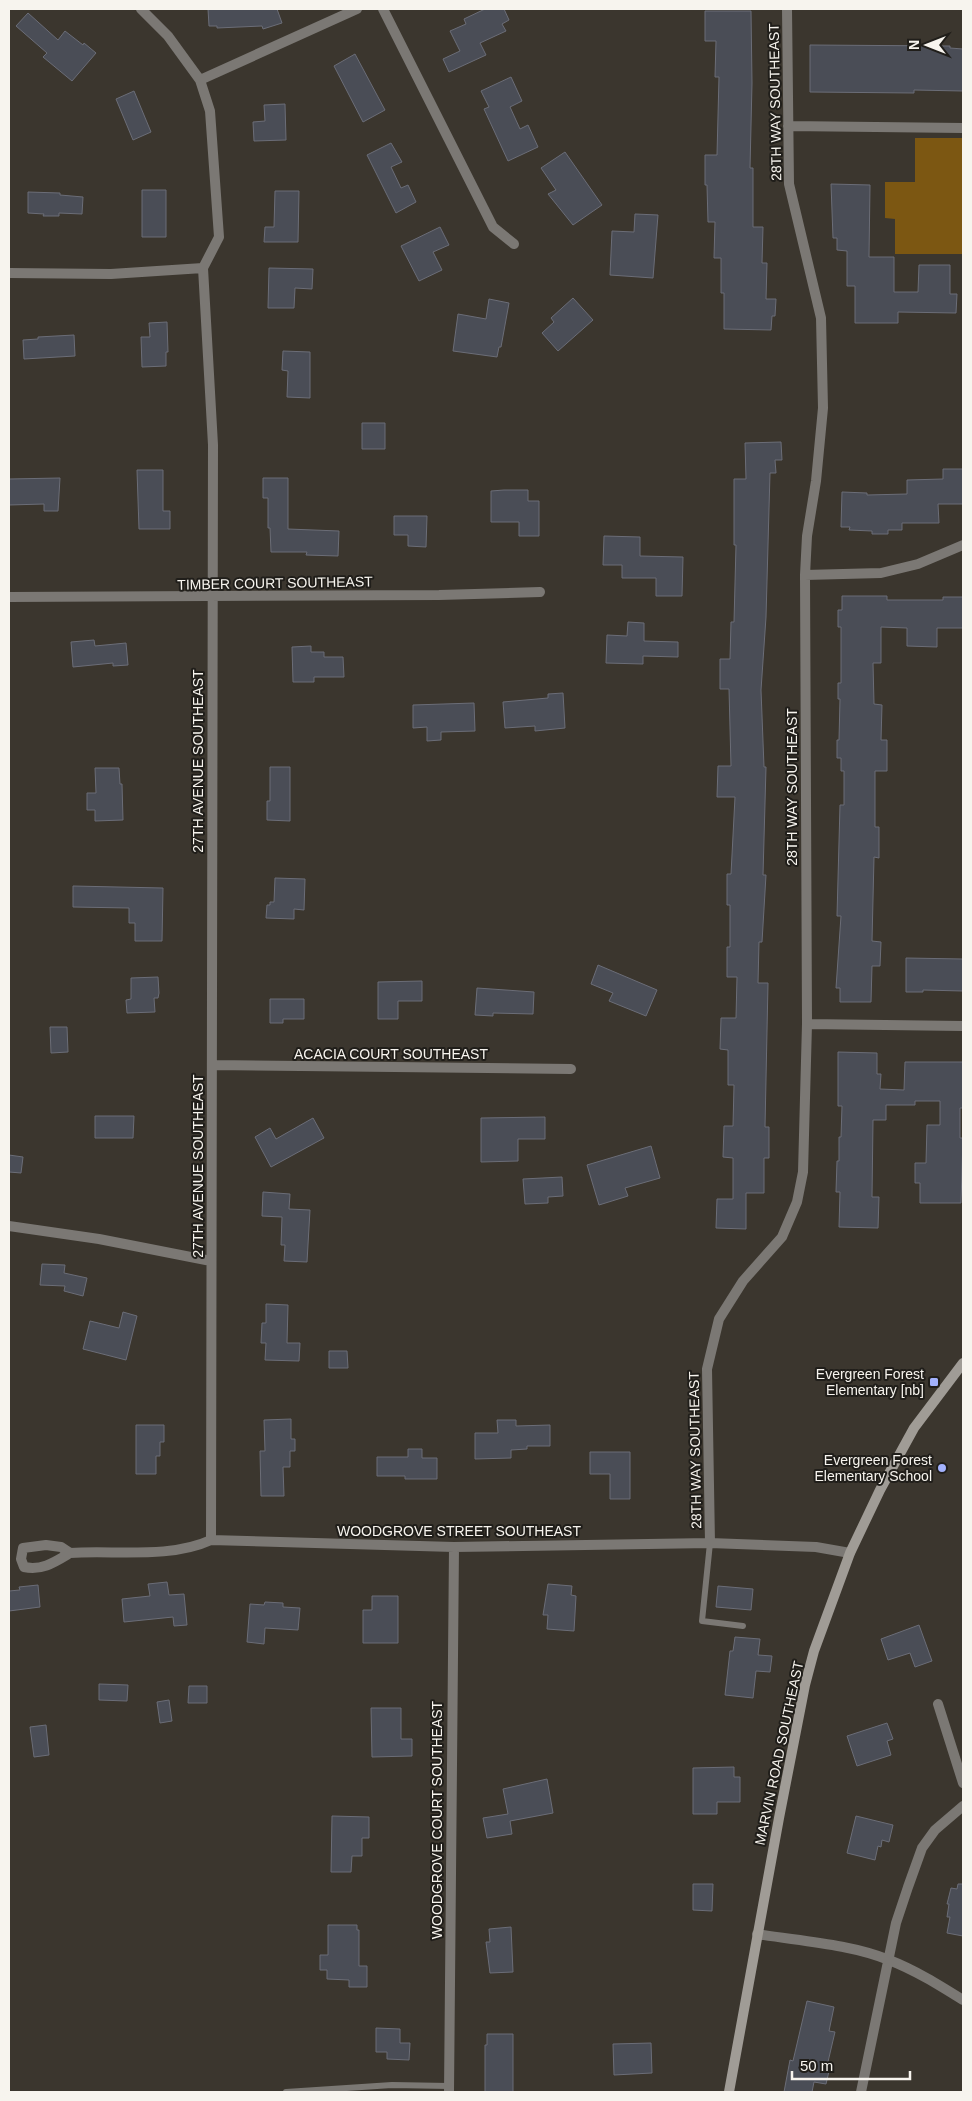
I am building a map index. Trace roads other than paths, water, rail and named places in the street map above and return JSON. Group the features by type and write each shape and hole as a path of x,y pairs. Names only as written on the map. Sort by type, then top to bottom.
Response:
{"street":[{"name":"27TH AVENUE SOUTHEAST","path":"141,9 168,36 200,80 210,111 218,237 203,268 213,445 211,1540"},
{"path":"200,80 357,9"},
{"path":"383,9 493,227 514,244"},
{"name":"28TH WAY SOUTHEAST","path":"710,1543 707,1369 718,1319 743,1281 782,1237 796,1202 802,1172 807,1024 805,575 807,536 816,482 823,408 821,318 789,184 787,9"},
{"path":"788,126 963,128"},
{"path":"9,272 111,274 203,268"},
{"path":"805,575 880,573 918,564 963,545"},
{"name":"TIMBER COURT SOUTHEAST","path":"9,597 212,597 540,592"},
{"path":"807,1024 963,1026"},
{"name":"ACACIA COURT SOUTHEAST","path":"212,1066 571,1068"},
{"path":"9,1226 99,1239 211,1261"},
{"name":"MARVIN ROAD SOUTHEAST","path":"729,2092 805,1685 825,1618 850,1553 880,1490 914,1428 963,1363"},
{"name":"WOODGROVE STREET SOUTHEAST","path":"70,1553 164,1551 198,1546 211,1540 454,1548 710,1543 816,1547 850,1553"},
{"name":"WOODGROVE COURT SOUTHEAST","path":"449,2089 454,1548"},
{"path":"938,1704 963,1783"},
{"path":"861,2092 896,1923 922,1848 936,1830 963,1806"},
{"path":"757,1934 850,1949 888,1959 963,2000"}],"lane":[{"path":"710,1543 702,1621 743,1626"},
{"path":"286,2092 392,2085 449,2089"}],"place":[{"name":"Evergreen Forest Elementary [nb]","path":"934,1382"},
{"name":"Evergreen Forest Elementary School","path":"942,1468"}]}
